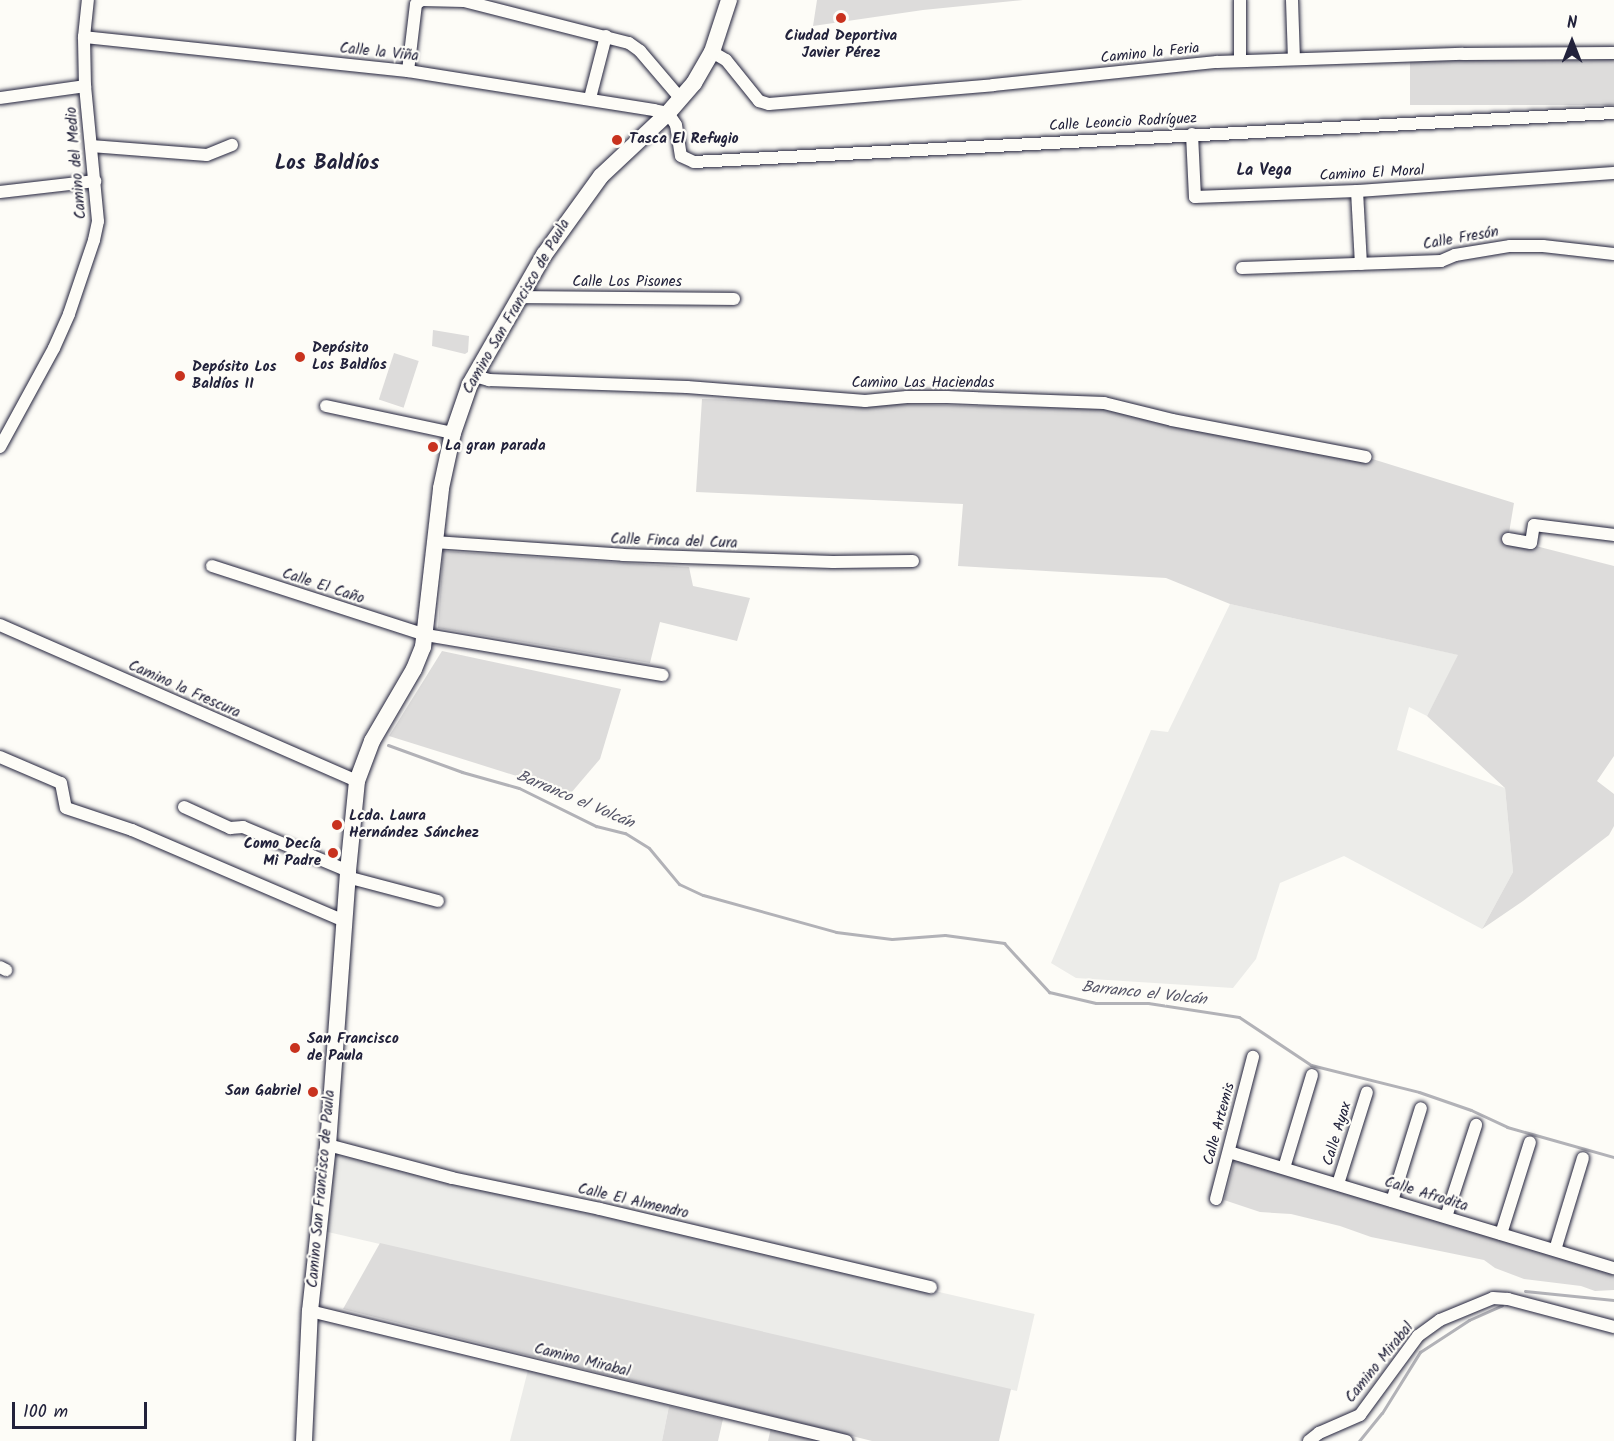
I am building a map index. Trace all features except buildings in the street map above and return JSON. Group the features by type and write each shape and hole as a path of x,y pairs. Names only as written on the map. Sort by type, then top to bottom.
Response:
{"main road":[{"name":"Camino San Francisco de Paula","path":"304,1441 310,1311 328,1145 344,921 357,782 372,741 414,669 426,634 441,488 453,433 475,376 571,214 601,176 668,113 694,83 712,52 729,0"}],"street":[{"name":"Camino del Medio","path":"2,440 54,348 90,257 98,221 85,86 84,37 88,0"},
{"path":"408,70 416,4 422,0 464,2 629,43 640,51 680,98"},
{"path":"1240,0 1240,61"},
{"path":"1292,0 1294,59"},
{"path":"590,99 606,36"},
{"name":"Calle la Viña","path":"84,37 408,70 668,113"},
{"name":"Camino la Feria","path":"712,52 726,60 759,101 769,104 1240,61 1614,54"},
{"path":"0,98 85,86"},
{"name":"Calle Leoncio Rodríguez","path":"668,113 676,125 681,156 694,162 1614,113"},
{"name":"Camino El Moral","path":"1192,134 1195,197 1357,191 1614,173"},
{"path":"91,146 207,155 232,145"},
{"path":"0,192 95,181"},
{"path":"1357,191 1361,264"},
{"name":"Calle Fresón","path":"1242,268 1441,261 1455,255 1510,246 1543,246 1614,254"},
{"name":"Calle Los Pisones","path":"520,297 734,299"},
{"name":"Camino Las Haciendas","path":"475,376 489,380 687,387 865,401 907,397 947,397 1104,403 1172,420 1366,457"},
{"path":"326,406 453,433"},
{"path":"1508,539 1531,543 1534,525 1614,535"},
{"name":"Calle Finca del Cura","path":"434,542 634,556 833,562 913,561"},
{"name":"Calle El Caño","path":"212,566 426,634 663,675"},
{"name":"Camino la Frescura","path":"0,626 357,782"},
{"path":"0,757 61,783 66,808 132,830 344,921"},
{"path":"184,807 230,828 243,827 348,874 438,901"},
{"name":"Calle Artemis","path":"1216,1199 1253,1057"},
{"path":"1284,1168 1312,1075"},
{"name":"Calle Ayax","path":"1338,1184 1367,1092"},
{"path":"1392,1201 1421,1108"},
{"path":"1446,1217 1476,1125"},
{"path":"1500,1234 1530,1142"},
{"name":"Calle El Almendro","path":"328,1145 452,1178 600,1209 931,1287"},
{"name":"Calle Afrodita","path":"1228,1152 1614,1268"},
{"path":"1555,1250 1583,1158"},
{"name":"Camino Mirabal","path":"1309,1441 1319,1433 1360,1415 1418,1336 1440,1320 1493,1298 1508,1299 1614,1327"},
{"name":"Camino Mirabal","path":"310,1311 846,1441"}],"shaded area":[{"name":"Ciudad Deportiva Javier Pérez","path":"817,0 1023,0 923,10 813,26"},
{"path":"1410,58 1614,58 1614,105 1410,105"},
{"path":"433,330 469,336 468,352 465,354 432,346"},
{"path":"394,353 419,361 404,408 379,400"},
{"path":"702,399 1101,409 1366,457 1514,503 1508,539 1614,566 1614,756 1597,781 1614,794 1614,826 1609,835 1523,901 1482,929 1513,872 1505,788 1427,716 1458,655 1230,604 1166,578 958,566 963,504 696,492"},
{"path":"443,551 689,567 693,586 750,598 737,641 660,622 650,663 438,628"},
{"path":"1230,604 1459,655 1427,716 1409,707 1397,750 1505,788 1513,872 1482,929 1344,856 1280,883 1256,959 1233,988 1076,978 1051,963 1151,730 1168,732"},
{"path":"442,651 621,689 600,759 571,793 389,736"},
{"path":"337,1153 1035,1314 1017,1391 319,1230"},
{"path":"1238,1159 1614,1274 1614,1290 1595,1291 1581,1286 1524,1279 1495,1268 1484,1260 1371,1237 1340,1226 1291,1214 1260,1212 1224,1200 1234,1163"},
{"path":"380,1243 1011,1389 999,1441 872,1441 343,1309"},
{"path":"528,1370 669,1406 662,1441 510,1441"},
{"path":"669,1406 723,1419 718,1441 662,1441"},
{"path":"772,1423 846,1441 768,1441"}],"waterway":[{"name":"Barranco el Volcán","path":"388,745 462,772 519,788 596,826 625,833 649,848 679,884 703,895 836,932 892,939 945,935 1004,943 1049,992 1096,1003 1148,1003 1239,1017 1311,1065 1419,1092 1471,1110 1507,1127 1614,1157"},
{"path":"1525,1291 1614,1300"},
{"path":"1359,1441 1382,1413 1420,1352 1469,1320 1502,1305"}],"place":[{"name":"Ciudad Deportiva Javier Pérez","path":"841,18"},
{"name":"Tasca El Refugio","path":"617,140"},
{"name":"Depósito Los Baldíos","path":"300,357"},
{"name":"Depósito Los Baldíos II","path":"180,376"},
{"name":"La gran parada","path":"433,447"},
{"name":"Lcda. Laura Hernández Sánchez","path":"337,825"},
{"name":"Como Decía Mi Padre","path":"333,853"},
{"name":"San Francisco de Paula","path":"295,1048"},
{"name":"San Gabriel","path":"313,1092"}],"district":[{"name":"Los Baldíos","path":"327,164"},
{"name":"La Vega","path":"1264,171"}]}
